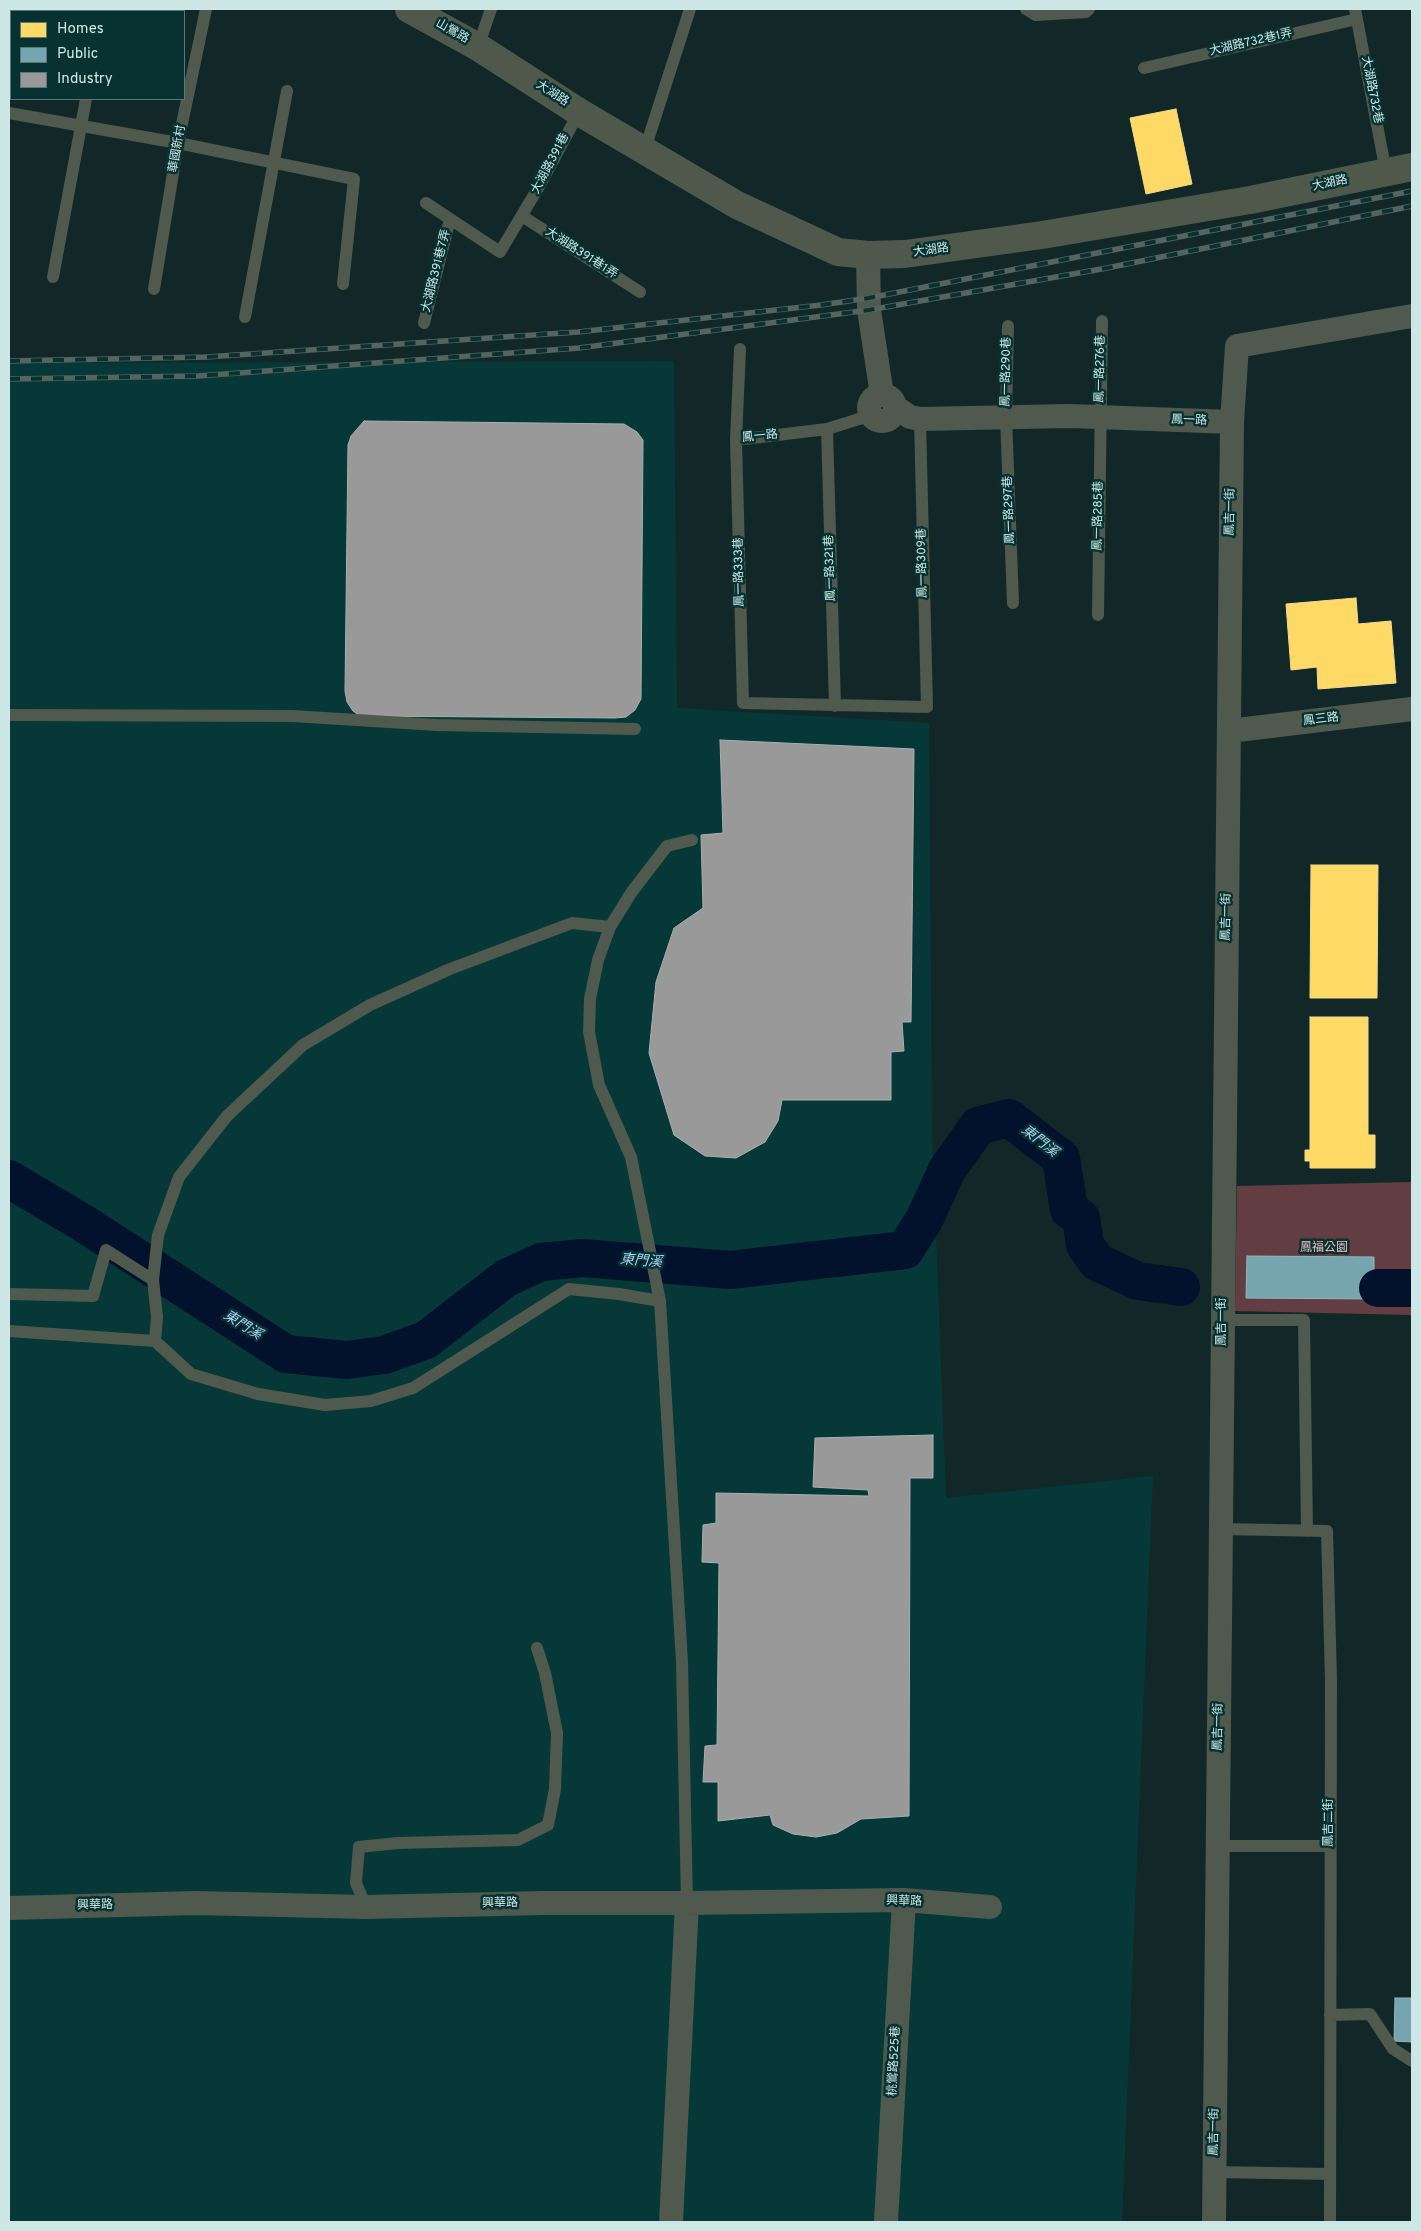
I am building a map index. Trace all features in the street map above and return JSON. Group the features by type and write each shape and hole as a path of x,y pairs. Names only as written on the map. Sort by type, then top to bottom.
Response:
{"street":[{"name":"山鶯路","path":"409,9 486,52"},
{"name":"大湖路","path":"486,52 579,112 737,205 838,252 868,255 905,254 1042,235 1250,200 1399,169"},
{"path":"868,255 869,310 883,406"},
{"path":"1232,422 1237,346 1412,316"},
{"name":"鳳一路","path":"883,406 920,419 1100,417 1232,422"},
{"name":"鳳吉一街","path":"1214,2222 1232,422"},
{"name":"鳳三路","path":"1229,731 1412,709"},
{"name":"興華路","path":"9,1908 196,1903 366,1907 543,1903 687,1904 904,1900 990,1907"},
{"name":"桃鶯路525巷","path":"886,2222 904,1900"},
{"path":"671,2222 687,1904"}],"lane":[{"name":"華國新村","path":"154,289 178,143 206,9"},
{"path":"486,52 491,9"},
{"path":"644,149 690,9"},
{"path":"1026,9 1036,15 1086,12 1089,9"},
{"name":"大湖路732巷1弄","path":"1144,68 1356,14"},
{"name":"大湖路732巷","path":"1356,14 1399,169"},
{"path":"244,317 287,91"},
{"path":"54,277 86,100"},
{"name":"大湖路391巷","path":"450,219 500,252 579,112"},
{"path":"9,113 178,143 354,179 343,284"},
{"path":"426,203 450,219"},
{"name":"大湖路391巷1弄","path":"522,216 640,292"},
{"name":"大湖路391巷7弄","path":"424,323 450,219"},
{"name":"鳳一路276巷","path":"1100,417 1102,321"},
{"name":"鳳一路290巷","path":"1006,417 1008,326"},
{"name":"鳳一路","path":"740,349 736,440 827,429 883,406"},
{"name":"鳳一路297巷","path":"1006,417 1013,603"},
{"name":"鳳一路285巷","path":"1098,615 1100,417"},
{"name":"鳳一路309巷","path":"835,706 927,707 920,419"},
{"name":"鳳一路321巷","path":"827,429 835,706"},
{"name":"鳳一路333巷","path":"736,440 743,704 835,706"},
{"path":"9,715 292,716 437,726 634,729"},
{"path":"687,1904 682,1662 660,1300 631,1157 599,1085 589,1032 592,991 598,960 610,927 631,893 667,846 692,840"},
{"path":"155,1341 157,1317 153,1279 158,1235 179,1178 227,1116 303,1045 370,1004 458,966 572,923 610,927"},
{"path":"9,1294 93,1296 106,1250 153,1279"},
{"path":"9,1331 155,1341 191,1374 258,1394 325,1405 371,1401 413,1388 568,1289 660,1300"},
{"path":"1223,1316 1304,1320 1307,1531"},
{"name":"鳳吉二街","path":"1220,1529 1328,1531 1331,1680 1330,2222"},
{"path":"366,1907 356,1883 359,1847 398,1843 518,1840 548,1825 555,1789 557,1733 538,1648"},
{"path":"1217,1846 1330,1846"},
{"path":"1330,2014 1370,2014 1393,2049 1412,2061"},
{"path":"1214,2172 1330,2174"}],"shaded area":[{"path":"674,361 677,708 929,723 932,1129 946,1498 1153,1476 1122,2222 9,2222 9,363"}],"green space":[{"name":"鳳福公園","path":"1412,1182 1412,1315 1235,1311 1237,1186"}],"building: Homes":[{"path":"1176,109 1192,184 1146,194 1130,118"},
{"path":"1356,598 1358,624 1391,621 1396,683 1318,689 1317,667 1291,670 1286,604"},
{"path":"1311,865 1378,865 1377,998 1310,998"},
{"path":"1310,1017 1368,1017 1368,1135 1375,1135 1375,1168 1310,1168 1310,1161 1305,1161 1305,1150 1310,1150"}],"building: Public":[{"path":"1247,1256 1374,1257 1374,1299 1246,1298"},
{"path":"1395,1998 1412,1998 1412,2042 1394,2041"}],"building: Industry":[{"path":"364,421 624,424 637,432 643,440 641,699 635,710 626,717 615,718 360,716 353,711 347,702 345,691 348,445 351,436"},
{"path":"720,740 914,749 911,1022 902,1022 904,1051 891,1052 891,1100 782,1100 778,1121 765,1142 736,1158 705,1156 674,1135 649,1053 656,982 674,928 703,908 701,835 723,833"},
{"path":"933,1435 933,1478 910,1478 909,1816 861,1819 837,1833 816,1837 793,1834 773,1825 770,1815 718,1821 718,1782 703,1782 705,1746 717,1745 719,1563 702,1562 703,1525 716,1523 716,1493 869,1496 868,1490 813,1487 815,1438"}],"waterway":[{"name":"東門溪","path":"9,1179 83,1223 286,1354 347,1360 384,1355 426,1340 506,1278 541,1262 583,1258 730,1270 905,1250 924,1220 947,1170 978,1126 1009,1118 1061,1158 1069,1210 1081,1218 1085,1245 1097,1262 1138,1281 1181,1287"},
{"name":"東門溪","path":"1378,1288 1412,1288"}],"railway":[{"path":"9,361 206,357 578,332 821,305 869,298 1412,191"},
{"path":"9,379 198,376 579,348 869,310 1107,268 1412,206"}]}
